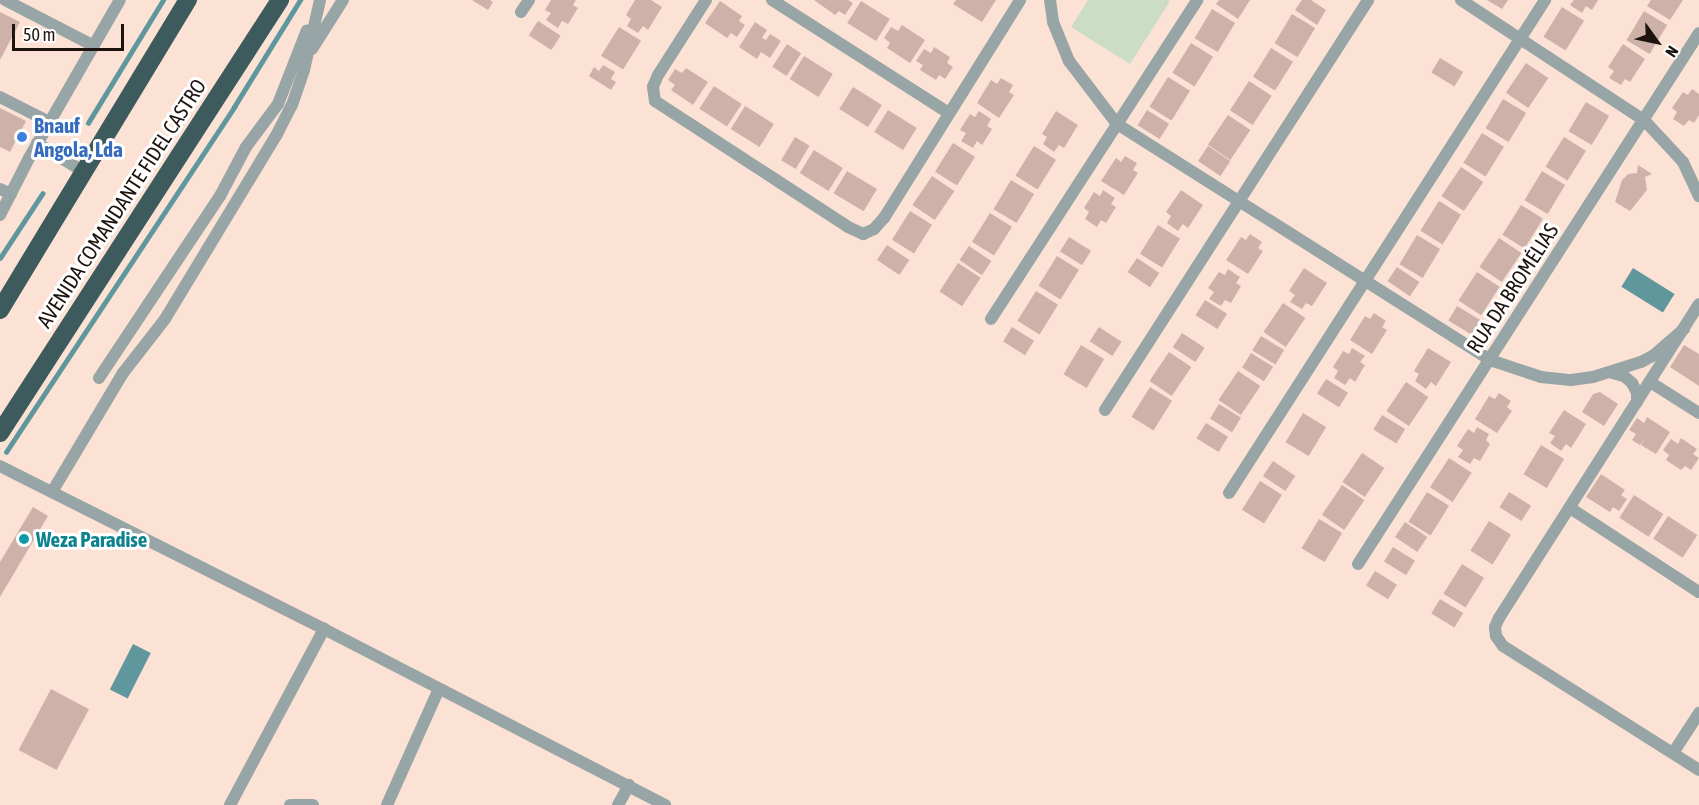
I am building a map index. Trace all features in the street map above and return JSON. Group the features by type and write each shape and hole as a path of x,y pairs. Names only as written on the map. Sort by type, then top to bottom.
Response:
{"highway":[{"name":"AVENIDA COMANDANTE FIDEL CASTRO","path":"0,310 188,0"},
{"name":"AVENIDA COMANDANTE FIDEL CASTRO","path":"0,433 280,0"}],"street":[{"path":"5,0 94,46"},
{"path":"0,215 5,191 37,143 120,0"},
{"path":"52,492 123,373 165,319 246,188 292,105 307,56 320,0"},
{"path":"99,378 214,205 246,147 278,104 320,0"},
{"path":"307,56 343,0"},
{"path":"521,12 529,0"},
{"path":"706,0 658,75 653,87 655,100 856,232 867,233 878,225 1020,0"},
{"path":"772,0 949,113"},
{"path":"1050,0 1053,22 1069,61 1117,124 1490,360 1557,380 1612,373 1654,355 1684,329"},
{"path":"991,319 1197,0"},
{"path":"1105,410 1368,0"},
{"path":"1461,0 1644,120 1683,162 1699,197"},
{"path":"1229,493 1545,0"},
{"name":"RUA DA BROMÉLIAS","path":"1359,564 1699,33"},
{"path":"0,97 49,122"},
{"path":"37,143 84,172"},
{"path":"1699,304 1498,618 1496,636 1503,646 1699,770"},
{"path":"1612,373 1624,376 1632,383 1637,393 1637,402"},
{"path":"1650,382 1699,413"},
{"path":"0,466 324,629 665,805"},
{"path":"1570,508 1699,592"},
{"path":"230,805 324,629"},
{"path":"387,805 439,689"},
{"path":"1673,753 1699,713"},
{"path":"618,805 630,785"},
{"path":"290,805 314,805"}],"green space":[{"path":"1088,0 1170,1 1130,64 1071,27"}],"water":[{"path":"1633,268 1675,294 1663,313 1621,287"},
{"path":"133,644 151,653 128,699 110,689"}],"building":[{"path":"472,0 490,0 493,2 488,10"},
{"path":"551,0 576,0 573,5 578,8 568,24 562,21 558,28 546,20 551,13 545,10"},
{"path":"635,0 651,0 662,7 648,30 643,26 638,33 627,26 631,19 626,15"},
{"path":"814,0 848,0 853,3 845,15 839,11 835,15"},
{"path":"956,0 996,0 982,22 953,4"},
{"path":"1219,0 1250,0 1238,19 1216,4"},
{"path":"1302,0 1311,0 1326,10 1317,25 1295,10"},
{"path":"1487,0 1508,0 1502,9"},
{"path":"1574,0 1598,0 1592,10 1586,6 1582,13 1570,5"},
{"path":"1651,0 1683,0 1670,20 1647,6"},
{"path":"720,1 742,16 739,21 745,25 737,37 731,33 727,38 705,23"},
{"path":"861,1 890,19 876,41 847,23"},
{"path":"1562,7 1584,21 1566,50 1543,37"},
{"path":"1212,9 1235,23 1218,52 1194,38"},
{"path":"1644,11 1667,25 1650,54 1626,40"},
{"path":"0,12 20,22 0,60"},
{"path":"1292,14 1315,28 1298,57 1274,43"},
{"path":"538,21 561,36 551,50 529,35"},
{"path":"755,22 767,30 762,38 766,40 770,34 781,41 770,58 761,52 757,59 739,47"},
{"path":"902,25 925,40 910,63 887,48 890,43 884,38 891,27 898,31"},
{"path":"619,27 641,41 623,70 601,56"},
{"path":"1191,43 1213,57 1195,86 1172,73"},
{"path":"787,44 801,53 787,76 772,67"},
{"path":"1623,44 1645,59 1630,82 1625,79 1621,85 1609,78 1614,71 1608,67"},
{"path":"934,47 950,57 947,63 953,67 945,79 939,75 936,80 920,70 923,65 916,61 924,49 931,53"},
{"path":"1271,48 1293,62 1275,91 1253,77"},
{"path":"804,56 833,74 819,97 790,79"},
{"path":"1440,58 1463,72 1454,86 1431,73"},
{"path":"1526,63 1548,78 1528,108 1506,93"},
{"path":"603,65 615,72 611,79 616,82 611,90 589,76 594,67 599,71"},
{"path":"686,68 708,82 693,105 671,90 675,85 668,80 675,69 682,73"},
{"path":"1168,77 1190,91 1172,120 1149,107"},
{"path":"1001,78 1013,85 1009,92 1014,95 999,118 977,103 991,80 997,84"},
{"path":"1249,81 1272,96 1253,125 1230,110"},
{"path":"714,86 742,104 727,127 699,109"},
{"path":"853,87 882,105 868,127 839,109"},
{"path":"1692,89 1699,94 1699,115 1694,123 1689,120 1684,126 1673,119 1677,112 1672,108 1683,92 1688,95"},
{"path":"1503,99 1526,113 1509,142 1485,128"},
{"path":"1586,102 1609,116 1592,145 1568,131"},
{"path":"745,106 774,124 760,147 731,129"},
{"path":"0,108 26,121 10,152 0,147"},
{"path":"888,110 917,128 903,150 874,132"},
{"path":"1147,110 1169,124 1160,139 1137,125"},
{"path":"979,111 991,119 987,126 992,129 982,145 977,141 973,148 961,141 966,133 960,130 970,114 975,117"},
{"path":"1056,111 1078,125 1064,148 1059,145 1054,152 1043,144 1047,137 1042,134"},
{"path":"1228,115 1250,130 1230,160 1208,145"},
{"path":"1482,133 1504,147 1486,176 1463,163"},
{"path":"795,137 810,146 796,169 781,160"},
{"path":"1564,137 1586,151 1568,180 1545,167"},
{"path":"953,143 975,157 957,186 935,172"},
{"path":"1034,146 1056,160 1038,189 1015,176"},
{"path":"1208,146 1230,161 1220,176 1198,161"},
{"path":"814,150 843,168 829,191 800,173"},
{"path":"1125,156 1137,163 1133,170 1138,173 1124,195 1101,181 1116,158 1121,162"},
{"path":"1638,165 1652,174 1645,177 1647,190 1630,211 1615,202 1622,180 1628,174 1637,173"},
{"path":"1461,167 1483,182 1464,211 1441,196"},
{"path":"847,171 877,189 864,211 834,193"},
{"path":"1542,171 1565,185 1548,214 1524,200"},
{"path":"932,176 954,191 935,220 912,205"},
{"path":"1011,180 1034,194 1017,223 993,209"},
{"path":"1103,190 1115,198 1111,204 1116,207 1106,223 1101,220 1097,227 1085,219 1089,212 1084,208 1094,192 1100,196"},
{"path":"1181,190 1203,205 1188,228 1183,224 1178,231 1167,223 1171,216 1166,212"},
{"path":"1439,201 1461,215 1443,244 1420,231"},
{"path":"1521,205 1543,219 1525,248 1502,235"},
{"path":"910,211 932,225 914,254 892,240"},
{"path":"990,213 1012,227 994,256 972,242"},
{"path":"1158,225 1180,239 1162,268 1140,254"},
{"path":"1250,234 1262,242 1258,248 1263,251 1248,274 1226,260 1241,237 1246,240"},
{"path":"1417,235 1440,249 1423,278 1399,264"},
{"path":"1069,237 1091,251 1082,265 1060,251"},
{"path":"1499,238 1521,253 1502,282 1479,267"},
{"path":"887,245 909,260 899,275 877,260"},
{"path":"969,246 991,261 982,275 959,260"},
{"path":"1057,256 1079,270 1061,299 1038,286"},
{"path":"1137,258 1159,273 1150,287 1127,272"},
{"path":"958,263 981,278 962,306 939,292"},
{"path":"1397,267 1419,282 1410,296 1387,281"},
{"path":"1304,268 1327,283 1312,306 1306,303 1302,309 1290,302 1295,295 1289,291"},
{"path":"1228,269 1240,277 1236,283 1241,286 1231,303 1225,300 1221,306 1209,299 1214,292 1208,288 1219,272 1225,275"},
{"path":"1477,272 1500,287 1481,315 1458,301"},
{"path":"1036,291 1058,305 1040,334 1017,321"},
{"path":"1205,300 1227,314 1218,329 1195,315"},
{"path":"1283,303 1305,318 1286,347 1263,332"},
{"path":"1457,306 1480,320 1471,334 1448,321"},
{"path":"1374,313 1386,321 1382,327 1387,330 1372,354 1350,340 1365,316 1370,319"},
{"path":"1012,327 1034,341 1025,355 1003,341"},
{"path":"1099,327 1122,342 1112,356 1090,341"},
{"path":"1182,333 1205,348 1195,362 1173,347"},
{"path":"1261,336 1284,350 1275,364 1252,351"},
{"path":"1081,345 1104,359 1087,388 1063,374"},
{"path":"1684,345 1699,354 1699,386 1670,367"},
{"path":"1352,348 1365,356 1360,362 1365,365 1355,382 1350,378 1345,385 1334,378 1338,371 1333,367 1343,351 1349,354"},
{"path":"1428,348 1451,362 1436,386 1431,382 1426,389 1415,381 1419,374 1414,371"},
{"path":"1169,352 1191,367 1172,396 1149,381"},
{"path":"1251,353 1273,367 1264,381 1242,367"},
{"path":"1238,371 1260,386 1241,415 1218,400"},
{"path":"1326,379 1348,393 1339,407 1317,393"},
{"path":"1406,382 1428,397 1409,426 1386,411"},
{"path":"1150,387 1172,401 1154,430 1131,417"},
{"path":"1600,392 1618,404 1604,426 1582,412 1593,394"},
{"path":"1499,393 1511,401 1507,407 1512,411 1497,433 1475,419 1489,396 1495,399"},
{"path":"1219,404 1241,418 1232,432 1210,418"},
{"path":"1564,410 1586,424 1571,448 1566,444 1561,451 1550,443 1555,436 1549,433"},
{"path":"1303,413 1326,427 1309,456 1285,442"},
{"path":"1382,415 1405,429 1396,443 1373,430"},
{"path":"1647,417 1670,432 1656,454 1641,445 1645,438 1640,445 1632,440 1636,434 1629,430 1637,418 1644,423"},
{"path":"1206,423 1228,437 1219,452 1196,438"},
{"path":"1477,427 1489,434 1486,440 1490,444 1480,461 1474,458 1470,464 1458,457 1463,450 1457,446 1468,429 1474,433"},
{"path":"1681,438 1697,449 1693,454 1699,458 1691,470 1685,466 1681,470 1666,460 1669,455 1663,450 1671,439 1678,444"},
{"path":"1541,445 1564,459 1547,488 1523,474"},
{"path":"1362,453 1384,468 1365,497 1342,482"},
{"path":"1449,458 1472,473 1453,502 1430,487"},
{"path":"1273,461 1295,476 1285,491 1263,476"},
{"path":"1601,474 1625,490 1621,495 1627,499 1619,511 1613,507 1610,512 1586,497"},
{"path":"1260,481 1282,495 1264,524 1242,510"},
{"path":"1342,485 1364,500 1344,530 1322,515"},
{"path":"1427,492 1449,506 1431,535 1408,522"},
{"path":"1509,492 1531,506 1522,521 1499,507"},
{"path":"1634,495 1663,514 1649,537 1619,518"},
{"name":"Weza Paradise","path":"33,507 48,516 0,597 0,562"},
{"path":"1668,516 1697,535 1683,558 1653,539"},
{"path":"1319,519 1342,533 1325,562 1301,548"},
{"path":"1489,521 1511,535 1493,564 1470,551"},
{"path":"1405,522 1427,537 1417,552 1395,537"},
{"path":"1393,547 1415,561 1406,575 1384,561"},
{"path":"1462,564 1484,578 1466,607 1443,594"},
{"path":"1375,571 1397,585 1388,599 1366,585"},
{"path":"1440,599 1463,613 1454,627 1431,614"},
{"path":"51,689 89,709 57,770 19,750"}],"waterway":[{"path":"88,123 163,0"},
{"path":"6,452 234,107 300,0"},
{"path":"0,258 42,194"}],"place":[{"name":"Bnauf Angola, Lda","path":"22,137"},
{"name":"Weza Paradise","path":"24,539"}]}
